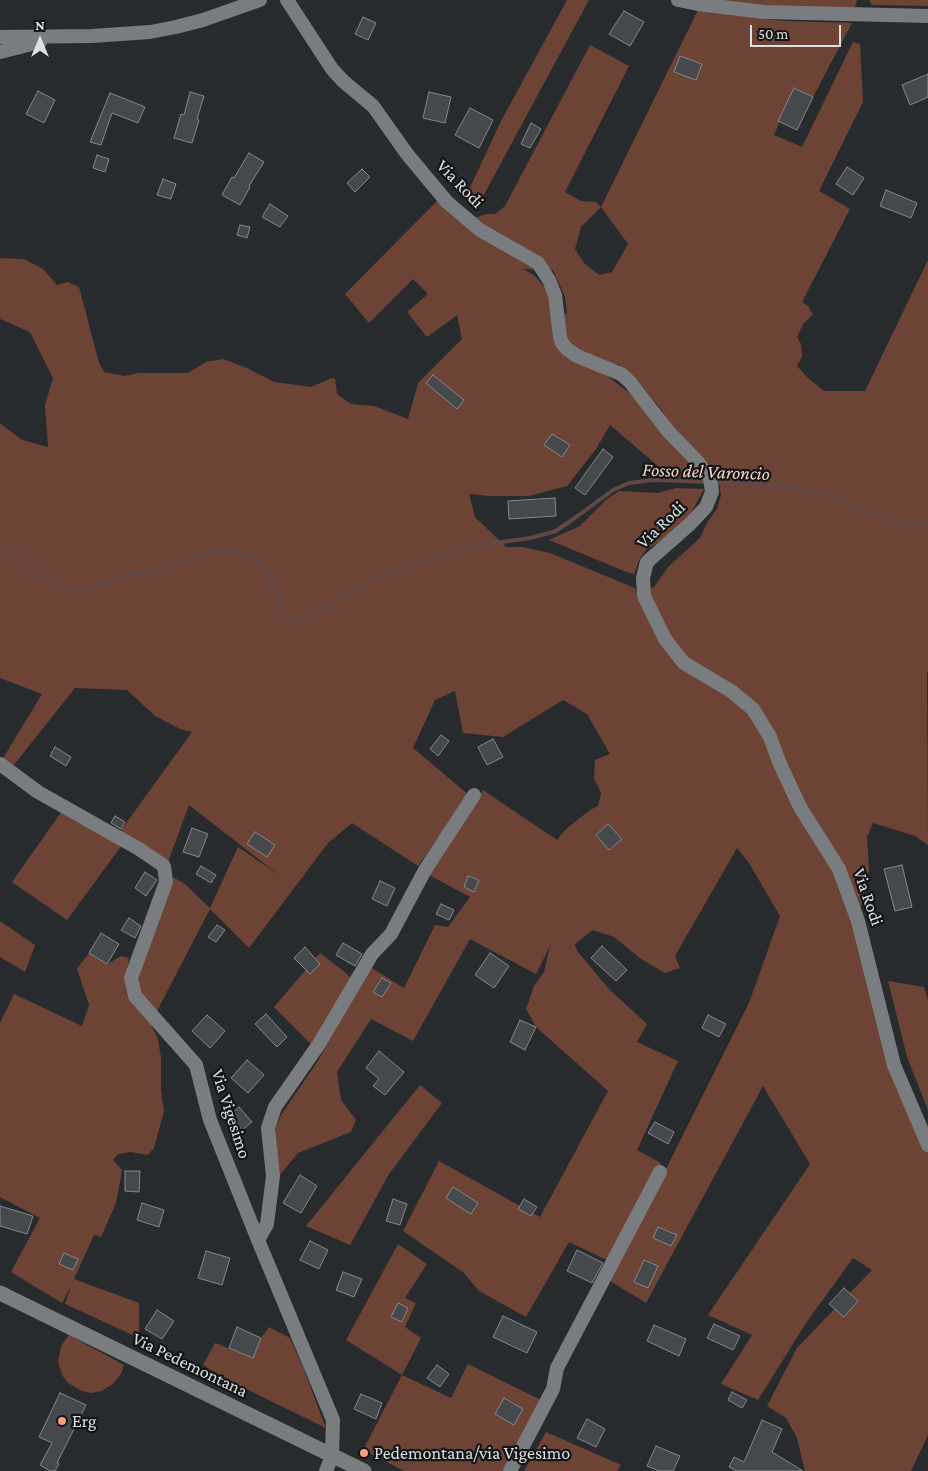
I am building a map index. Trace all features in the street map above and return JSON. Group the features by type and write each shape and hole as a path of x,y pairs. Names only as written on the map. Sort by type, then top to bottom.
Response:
{"street":[{"path":"0,36 57,37 158,31 203,20 260,0"},
{"name":"Via Rodi","path":"287,0 332,69 372,106 407,154 447,202 480,230 538,263 549,280 555,296 560,337 567,349 577,356 621,374 630,382 668,431 697,461 710,478 712,488 709,501 700,513 647,562 643,573 643,584 648,605 665,639 684,663 731,691 753,709 763,724 794,795 839,869 848,891 869,961 894,1064 928,1145"},
{"path":"678,0 764,12 928,16"},
{"path":"0,52 57,37"},
{"name":"Via Vigesimo","path":"0,764 38,792 164,866 166,882 131,978 135,996 196,1065 210,1120 333,1420 332,1456"},
{"path":"258,1240 267,1224 274,1176 268,1128 275,1107 319,1044 372,954 391,934 425,870 474,795"},
{"path":"510,1471 552,1389 557,1368 660,1172"},
{"name":"Via Pedemontana","path":"0,1293 364,1471"},
{"path":"326,1471 332,1456"}],"shaded area":[{"path":"567,0 589,0 481,200 467,194 501,121"},
{"path":"713,0 857,0 855,7 852,9 755,5"},
{"path":"869,0 928,0 928,6 872,5"},
{"path":"698,10 782,21 852,23 813,97 794,88 774,135 802,147 853,42 860,44 863,102 819,191 850,209 802,302 808,306 813,314 803,324 797,337 801,344 802,356 797,366 824,391 865,391 928,260 928,845 915,836 873,823 867,837 869,870 858,921 884,1028 928,1145 928,1435 911,1471 805,1471 797,1438 786,1418 767,1406 797,1348 872,1270 853,1258 806,1323 758,1400 721,1384 752,1335 708,1315 810,1164 763,1086 646,1303 610,1281 749,1003 780,916 749,863 737,848 675,956 680,968 665,973 641,959 614,937 593,930 575,944 577,951 609,989 647,1024 637,1042 678,1061 637,1150 661,1163 609,1261 569,1242 526,1317 479,1291 464,1273 403,1231 439,1161 540,1217 608,1091 536,1027 526,1009 534,986 544,972 550,946 536,974 470,939 413,1041 371,1019 337,1072 341,1100 356,1120 351,1132 298,1153 279,1176 275,1137 276,1126 281,1115 318,1061 370,967 404,988 435,925 448,927 470,897 429,875 483,790 557,840 566,829 598,806 601,793 594,778 595,760 610,754 587,714 563,700 503,737 463,733 455,691 435,700 413,748 469,795 418,866 352,823 328,843 249,948 210,909 156,1013 144,998 139,987 138,975 169,883 173,877 185,884 210,908 238,847 279,875 189,805 168,862 119,833 192,732 180,729 155,716 127,690 75,688 13,766 2,760 42,694 0,678 0,423 22,440 48,447 45,405 53,378 30,332 0,319 0,258 24,259 43,269 57,285 68,282 79,287 99,363 104,372 125,376 138,373 188,373 206,362 223,359 247,368 274,382 311,387 332,378 335,379 337,394 351,404 374,406 408,419 418,383 462,339 457,315 427,337 407,312 428,294 413,279 369,323 345,294 437,201 462,223 486,214 495,214 505,206 590,45 629,66 565,192 581,201 596,202 601,207","holes":["601,207 628,244 612,272 599,275 585,264 575,249 581,227","523,269 553,270 565,297 567,313 553,322 551,305 546,289 535,276","618,364 634,376 661,409 669,423 705,465 718,477 721,495 717,509 708,521 700,538 669,566 654,587 637,595 635,588 550,553 523,547 506,547 475,517 469,494 529,496 567,486 596,449 610,425 672,478 693,476 698,471 633,396 596,367"]},
{"path":"676,488 704,489 688,519 663,540 647,549 640,558 634,574 549,540 580,526 606,500 619,491 658,493"},
{"path":"62,811 122,845 67,920 12,882"},
{"path":"0,921 35,945 25,972 0,957"},
{"path":"89,953 107,964 121,956 129,958 125,982 127,995 150,1023 158,1039 161,1058 161,1091 164,1111 154,1148 148,1155 131,1152 118,1154 113,1160 122,1170 116,1203 101,1237 94,1235 74,1279 139,1303 139,1338 65,1304 71,1286 62,1303 11,1272 40,1218 0,1197 0,1023 14,994 82,1026 89,1005 77,969"},
{"path":"320,953 350,978 311,1044 274,1007"},
{"path":"888,981 924,987 928,1000 928,1110 907,1057"},
{"path":"420,1085 442,1103 389,1174 350,1245 306,1226"},
{"path":"398,1244 427,1264 405,1298 416,1303 405,1327 421,1338 402,1375 346,1340"},
{"path":"269,1327 290,1338 326,1428 226,1379 203,1365 215,1343 253,1358 261,1338"},
{"path":"69,1335 124,1365 121,1374 113,1384 101,1391 91,1393 82,1391 68,1383 62,1375 58,1362 61,1346"},
{"path":"468,1364 541,1400 503,1471 404,1471 363,1450 402,1375 451,1398"},
{"path":"546,1432 621,1465 617,1471 524,1471"}],"building":[{"path":"624,11 644,22 630,46 609,34"},
{"path":"363,17 376,23 368,40 355,34"},
{"path":"680,56 702,64 696,80 674,72"},
{"path":"928,74 928,97 910,105 902,85"},
{"path":"794,88 813,97 797,130 778,121"},
{"path":"38,91 55,100 44,123 26,114"},
{"path":"190,92 204,96 192,143 174,138 181,114 184,115"},
{"path":"429,92 451,97 445,123 423,118"},
{"path":"110,93 145,107 138,123 112,113 101,145 90,142"},
{"path":"470,108 493,120 479,148 455,135"},
{"path":"531,123 541,129 530,148 521,144"},
{"path":"249,153 264,162 240,205 222,195"},
{"path":"97,155 109,159 105,172 93,168"},
{"path":"847,167 864,178 853,195 836,184"},
{"path":"362,169 370,177 355,192 347,183"},
{"path":"163,179 176,184 171,199 157,195"},
{"path":"886,190 917,203 911,218 880,206"},
{"path":"270,204 288,216 280,227 262,217"},
{"path":"240,225 250,227 247,238 237,235"},
{"path":"433,375 464,400 457,409 426,383"},
{"path":"552,434 570,445 562,457 544,445"},
{"path":"603,449 613,457 585,495 575,488"},
{"path":"555,498 556,516 509,519 508,501"},
{"path":"441,735 449,741 438,756 430,749"},
{"path":"493,739 503,757 487,765 478,747"},
{"path":"55,747 71,757 66,766 50,756"},
{"path":"115,816 125,822 121,829 111,823"},
{"path":"608,824 622,839 609,850 596,835"},
{"path":"192,828 208,834 199,857 183,852"},
{"path":"255,832 275,845 267,857 247,844"},
{"path":"902,865 912,907 895,911 884,869"},
{"path":"201,866 216,875 211,883 196,874"},
{"path":"145,872 157,880 146,896 135,888"},
{"path":"468,876 479,880 474,892 464,887"},
{"path":"380,881 395,888 387,906 372,899"},
{"path":"441,904 454,910 449,920 436,914"},
{"path":"129,918 141,926 135,938 121,930"},
{"path":"217,925 225,930 216,942 208,937"},
{"path":"101,933 119,944 107,964 89,953"},
{"path":"343,943 362,954 355,966 336,955"},
{"path":"602,946 627,970 616,981 591,958"},
{"path":"305,947 320,964 310,974 294,958"},
{"path":"490,953 509,966 494,988 475,975"},
{"path":"382,978 391,983 382,997 373,992"},
{"path":"266,1014 287,1037 277,1047 255,1024"},
{"path":"207,1015 225,1031 210,1048 192,1031"},
{"path":"708,1015 726,1024 719,1037 702,1028"},
{"path":"520,1020 536,1027 525,1050 510,1042"},
{"path":"379,1051 404,1072 385,1095 373,1086 379,1079 366,1068"},
{"path":"247,1060 264,1075 248,1093 231,1078"},
{"path":"239,1107 252,1122 242,1130 230,1115"},
{"path":"655,1122 674,1132 668,1144 648,1133"},
{"path":"125,1171 140,1171 139,1192 125,1191"},
{"path":"300,1175 317,1186 301,1213 283,1203"},
{"path":"453,1187 478,1203 471,1214 446,1198"},
{"path":"393,1199 407,1204 400,1225 386,1221"},
{"path":"524,1199 537,1207 531,1216 518,1209"},
{"path":"142,1203 164,1210 159,1227 137,1220"},
{"path":"0,1206 33,1216 27,1234 0,1226"},
{"path":"658,1227 677,1235 671,1246 653,1238"},
{"path":"310,1241 328,1250 319,1269 300,1260"},
{"path":"577,1250 603,1263 592,1283 567,1271"},
{"path":"206,1251 230,1258 222,1285 198,1278"},
{"path":"64,1253 78,1259 73,1270 59,1264"},
{"path":"644,1260 658,1266 648,1288 634,1282"},
{"path":"343,1272 362,1279 354,1297 336,1290"},
{"path":"844,1288 858,1301 844,1317 829,1304"},
{"path":"398,1303 408,1308 402,1322 391,1317"},
{"path":"157,1310 174,1321 162,1339 145,1329"},
{"path":"503,1316 537,1332 527,1353 493,1337"},
{"path":"714,1324 740,1336 733,1350 707,1338"},
{"path":"654,1325 686,1339 679,1356 647,1341"},
{"path":"237,1327 261,1338 253,1358 229,1348"},
{"path":"437,1365 449,1374 440,1387 427,1378"},
{"path":"732,1392 747,1400 742,1408 728,1400"},
{"name":"Erg","path":"60,1393 86,1405 57,1463 59,1464 55,1471 50,1471 40,1465 52,1443 39,1437"},
{"path":"361,1394 382,1403 376,1419 354,1409"},
{"path":"504,1398 523,1409 514,1425 495,1414"},
{"path":"587,1419 605,1429 596,1447 577,1438"},
{"path":"762,1420 782,1429 772,1452 803,1471 737,1471 729,1467 734,1457 744,1462"},
{"path":"656,1446 680,1456 673,1471 659,1471 647,1466"}],"waterway":[{"name":"Fosso del Varoncio","path":"0,540 46,582 69,591 87,592 128,573 139,574 208,553 235,553 257,560 286,613 295,621 309,619 368,581 415,563 459,548 531,538 556,531 613,490 629,483 653,480 688,481 778,486 816,491 895,524 911,527 928,523"}],"place":[{"name":"Erg","path":"62,1421"},
{"name":"Pedemontana/via Vigesimo","path":"364,1453"}]}
